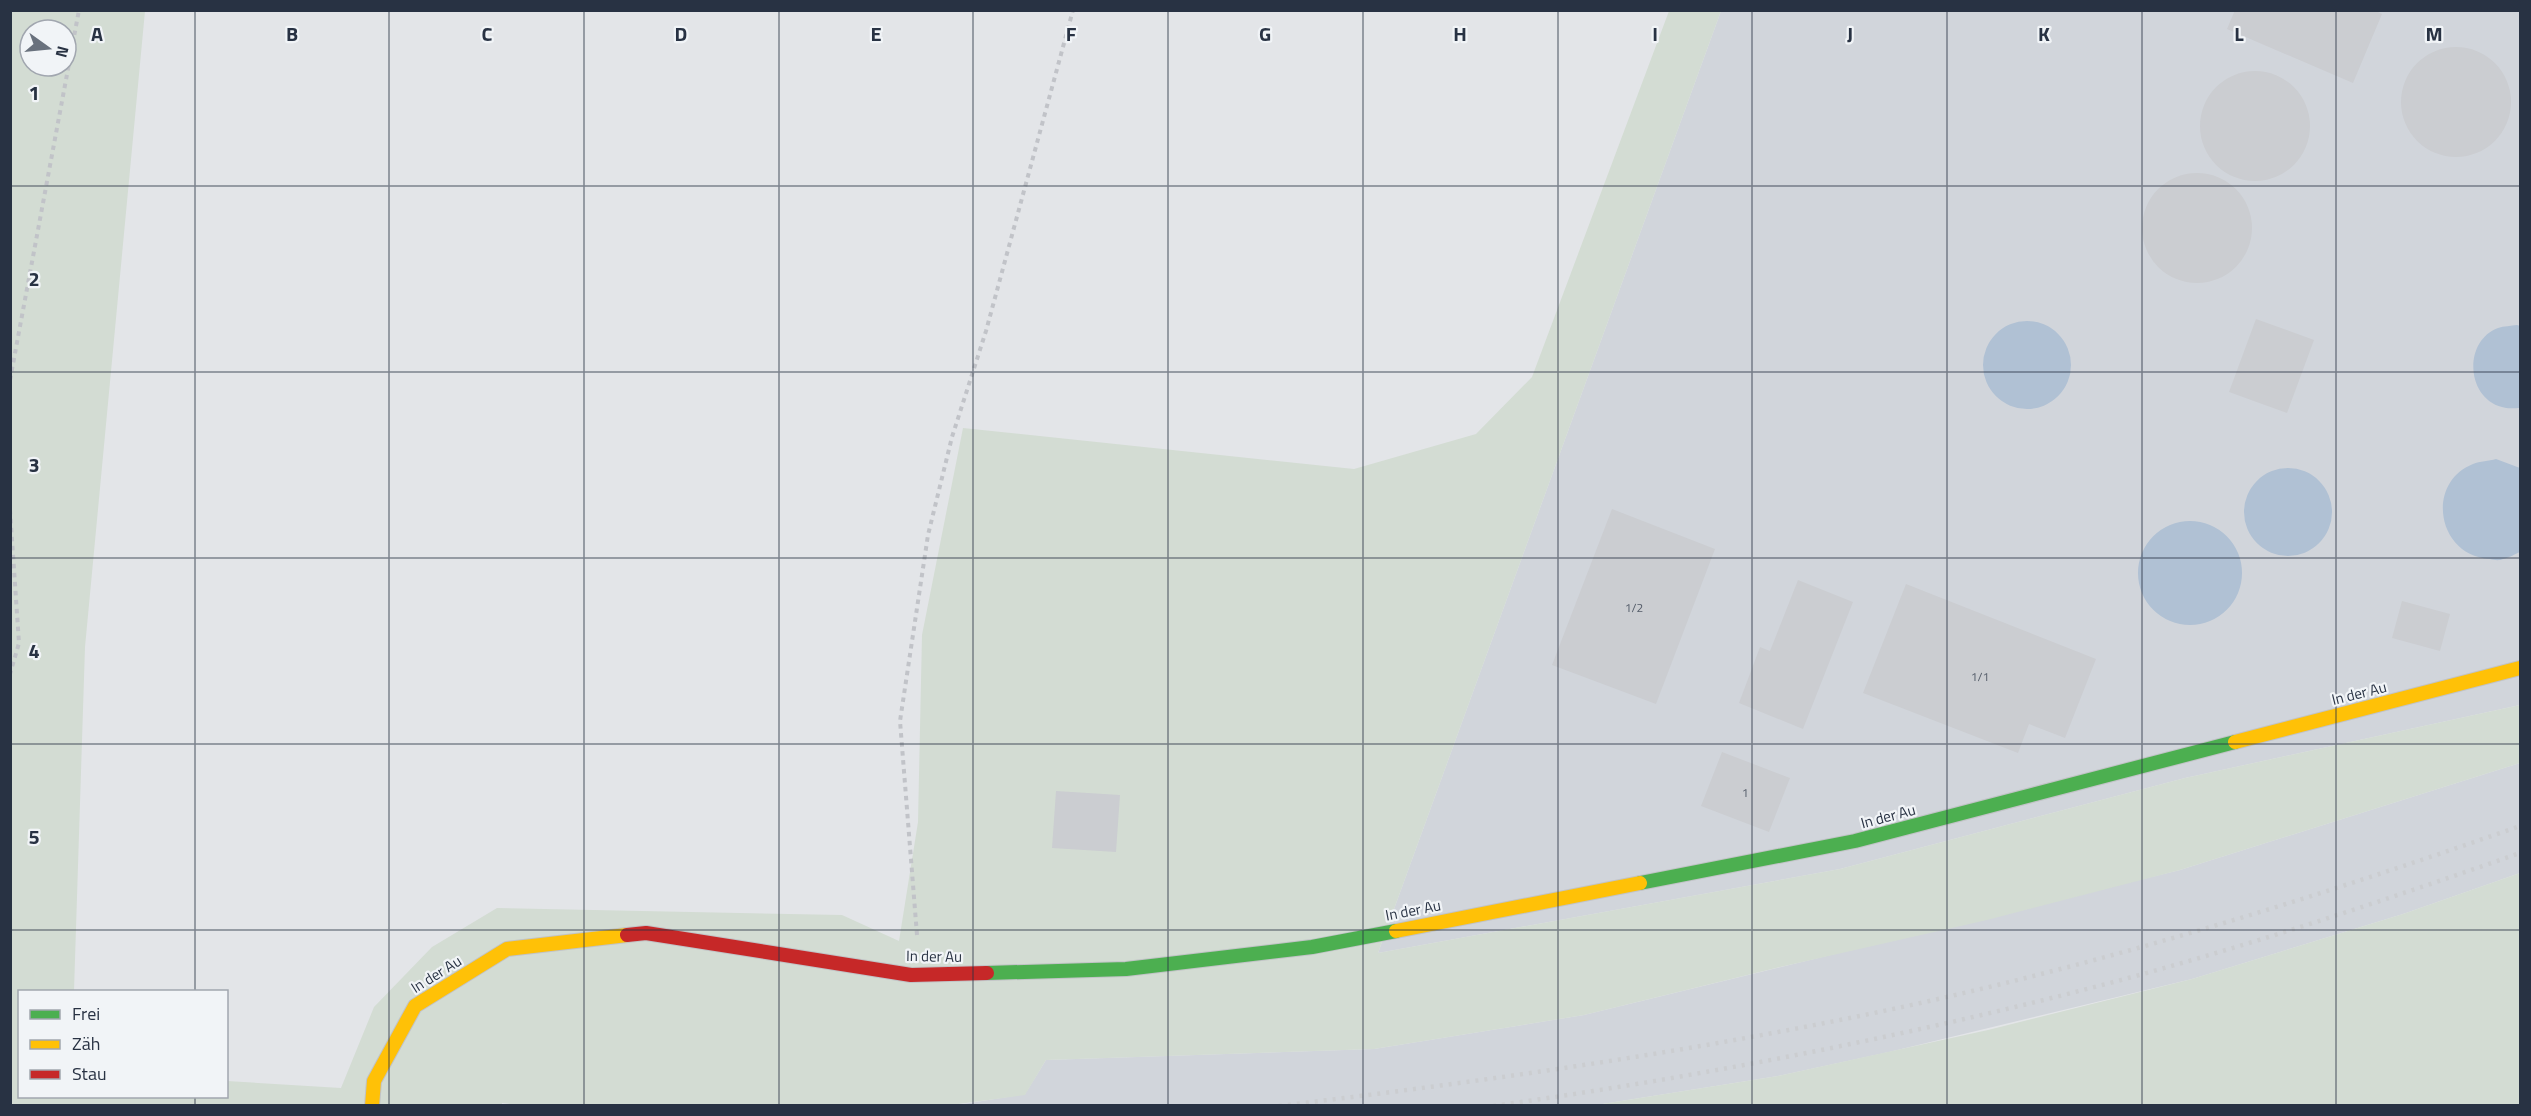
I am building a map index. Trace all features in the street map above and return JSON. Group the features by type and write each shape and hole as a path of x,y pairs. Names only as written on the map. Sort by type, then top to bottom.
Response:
{"street":[{"name":"In der Au","path":"372,1106 374,1081 415,1006 507,949 646,933 911,975 1126,969 1312,947 1855,841 2520,668"}],"path":[{"path":"10,380 79,10"},
{"path":"924,974 917,936 900,721 925,558 952,437 986,330 1073,10"},
{"path":"10,510 19,643 10,674"}],"shaded area":[{"path":"10,11 145,11 85,647 74,990 18,990 18,1098 228,1098 228,1081 341,1088 374,1007 432,947 497,908 842,915 899,941 918,822 922,635 963,428 1354,469 1476,434 1532,377 1669,11 1721,11 1378,953 1840,869 2185,778 2520,705 2520,763 2180,870 1987,920 1584,1015 1374,1049 1046,1060 1025,1095 951,1105 525,1106 502,1103 502,1106 11,1105"},
{"path":"1721,11 2520,11 2520,705 2185,778 1840,869 1378,953"},
{"path":"2520,763 2520,873 2403,914 2192,979 1889,1052 1778,1076 1596,1105 951,1106 1025,1094 1046,1060 1374,1049 1584,1015 2180,870"},
{"path":"2520,873 2520,1105 1596,1105 1778,1076 1988,1030 2192,979 2403,914"}],"water":[{"path":"2018,321 2036,321 2052,328 2064,340 2071,356 2071,374 2064,390 2052,402 2036,409 2018,409 2002,402 1990,390 1983,374 1983,356 1990,340 2002,328"},
{"path":"2520,326 2520,408 2506,408 2490,402 2481,393 2473,369 2474,356 2487,335 2498,328"},
{"path":"2496,459 2520,468 2520,552 2507,558 2493,560 2472,555 2458,546 2449,533 2444,518 2443,502 2448,486 2458,473 2473,464"},
{"path":"2279,468 2297,468 2313,475 2325,487 2332,503 2332,521 2325,537 2313,549 2297,556 2279,556 2263,549 2251,537 2244,521 2244,503 2251,487 2263,475"},
{"path":"2190,521 2210,525 2227,536 2238,553 2242,573 2238,593 2227,610 2210,621 2190,625 2170,621 2153,610 2142,593 2138,573 2142,553 2153,536 2170,525"}],"building":[{"path":"2235,10 2374,10 2382,14 2353,83 2227,29"},
{"path":"2456,47 2477,51 2495,63 2507,81 2511,102 2507,123 2495,141 2477,153 2456,157 2435,153 2417,141 2405,123 2401,102 2405,81 2417,63 2435,51"},
{"path":"2255,71 2276,75 2294,87 2306,105 2310,126 2306,147 2294,165 2276,177 2255,181 2234,177 2216,165 2204,147 2200,126 2204,105 2216,87 2234,75"},
{"path":"2197,173 2218,177 2236,189 2248,207 2252,228 2248,249 2236,267 2218,279 2197,283 2176,279 2158,267 2146,249 2142,228 2146,207 2158,189 2176,177"},
{"path":"2256,319 2314,340 2287,413 2229,392"},
{"path":"1612,509 1715,549 1656,704 1552,665"},
{"path":"1798,580 1853,602 1803,729 1739,703 1760,647 1770,651"},
{"path":"1906,584 2096,659 2065,738 2029,724 2018,753 1863,693"},
{"path":"2402,601 2450,614 2440,651 2392,638"},
{"path":"1722,752 1790,778 1769,832 1701,806"},
{"path":"1056,791 1120,795 1116,852 1052,848"}],"railway":[{"path":"1279,1106 1503,1077 1652,1054 1800,1028 1956,995 2119,953 2281,906 2520,826"},
{"path":"1493,1106 1642,1083 1790,1056 2010,1008 2249,943 2520,853"}],"traffic: fast":[{"path":"1640,883 1855,841 2235,742"},
{"path":"987,973 1126,969 1312,947 1396,931"}],"traffic: slow":[{"path":"2235,742 2520,668"},
{"path":"1396,931 1640,883"},
{"path":"372,1106 374,1081 415,1006 507,949 627,935"}],"traffic: jam":[{"path":"627,935 646,933 911,975 987,973"}]}
